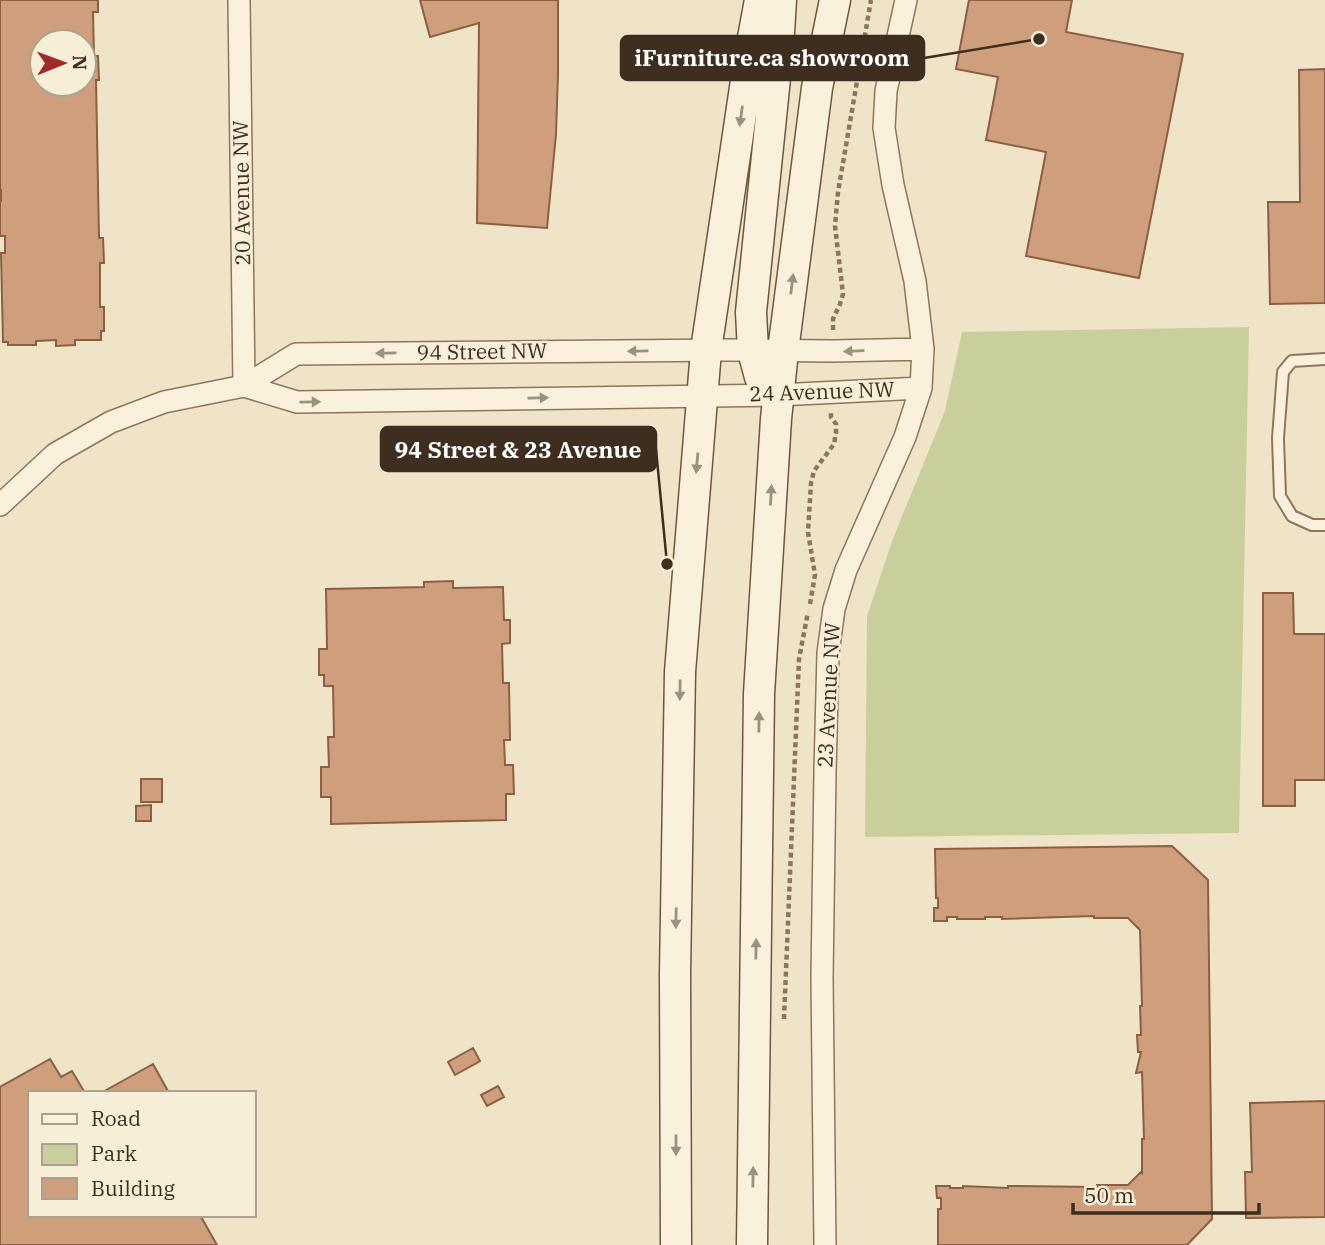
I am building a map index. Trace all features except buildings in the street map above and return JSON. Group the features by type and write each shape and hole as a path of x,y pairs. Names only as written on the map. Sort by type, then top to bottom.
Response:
{"main road":[{"path":"752,1245 759,694 778,395 743,351 750,54 760,0"},
{"path":"743,351 751,312 781,0"},
{"path":"676,1245 675,974 680,672 713,395 743,351 817,88 835,0"}],"street":[{"name":"20 Avenue NW","path":"239,0 244,386"},
{"name":"23 Avenue NW","path":"825,1245 822,978 830,642 834,609 846,569 905,437 921,388 923,348 915,281 893,185 884,128 886,91 906,0"},
{"name":"24 Avenue NW","path":"743,351 923,348"},
{"name":"94 Street NW","path":"0,505 55,454 111,422 164,402 244,386 296,354 743,351"},
{"name":"94 Street NW","path":"244,386 297,402 713,395"},
{"name":"24 Avenue NW","path":"713,395 778,395 921,388"}],"lane":[{"path":"1325,359 1293,361 1283,372 1278,438 1280,496 1292,516 1312,525 1325,526"}],"path":[{"path":"833,319 843,294 835,226 838,192 871,0"},
{"path":"784,1023 799,659 815,575 808,532 811,483 814,471 834,444 835,424 831,417"}],"green space":[{"path":"1249,327 1239,833 865,837 867,616 892,541 945,411 962,332"}],"place":[{"name":"iFurniture.ca showroom","path":"1039,39"},
{"name":"94 Street & 23 Avenue","path":"667,564"}]}
